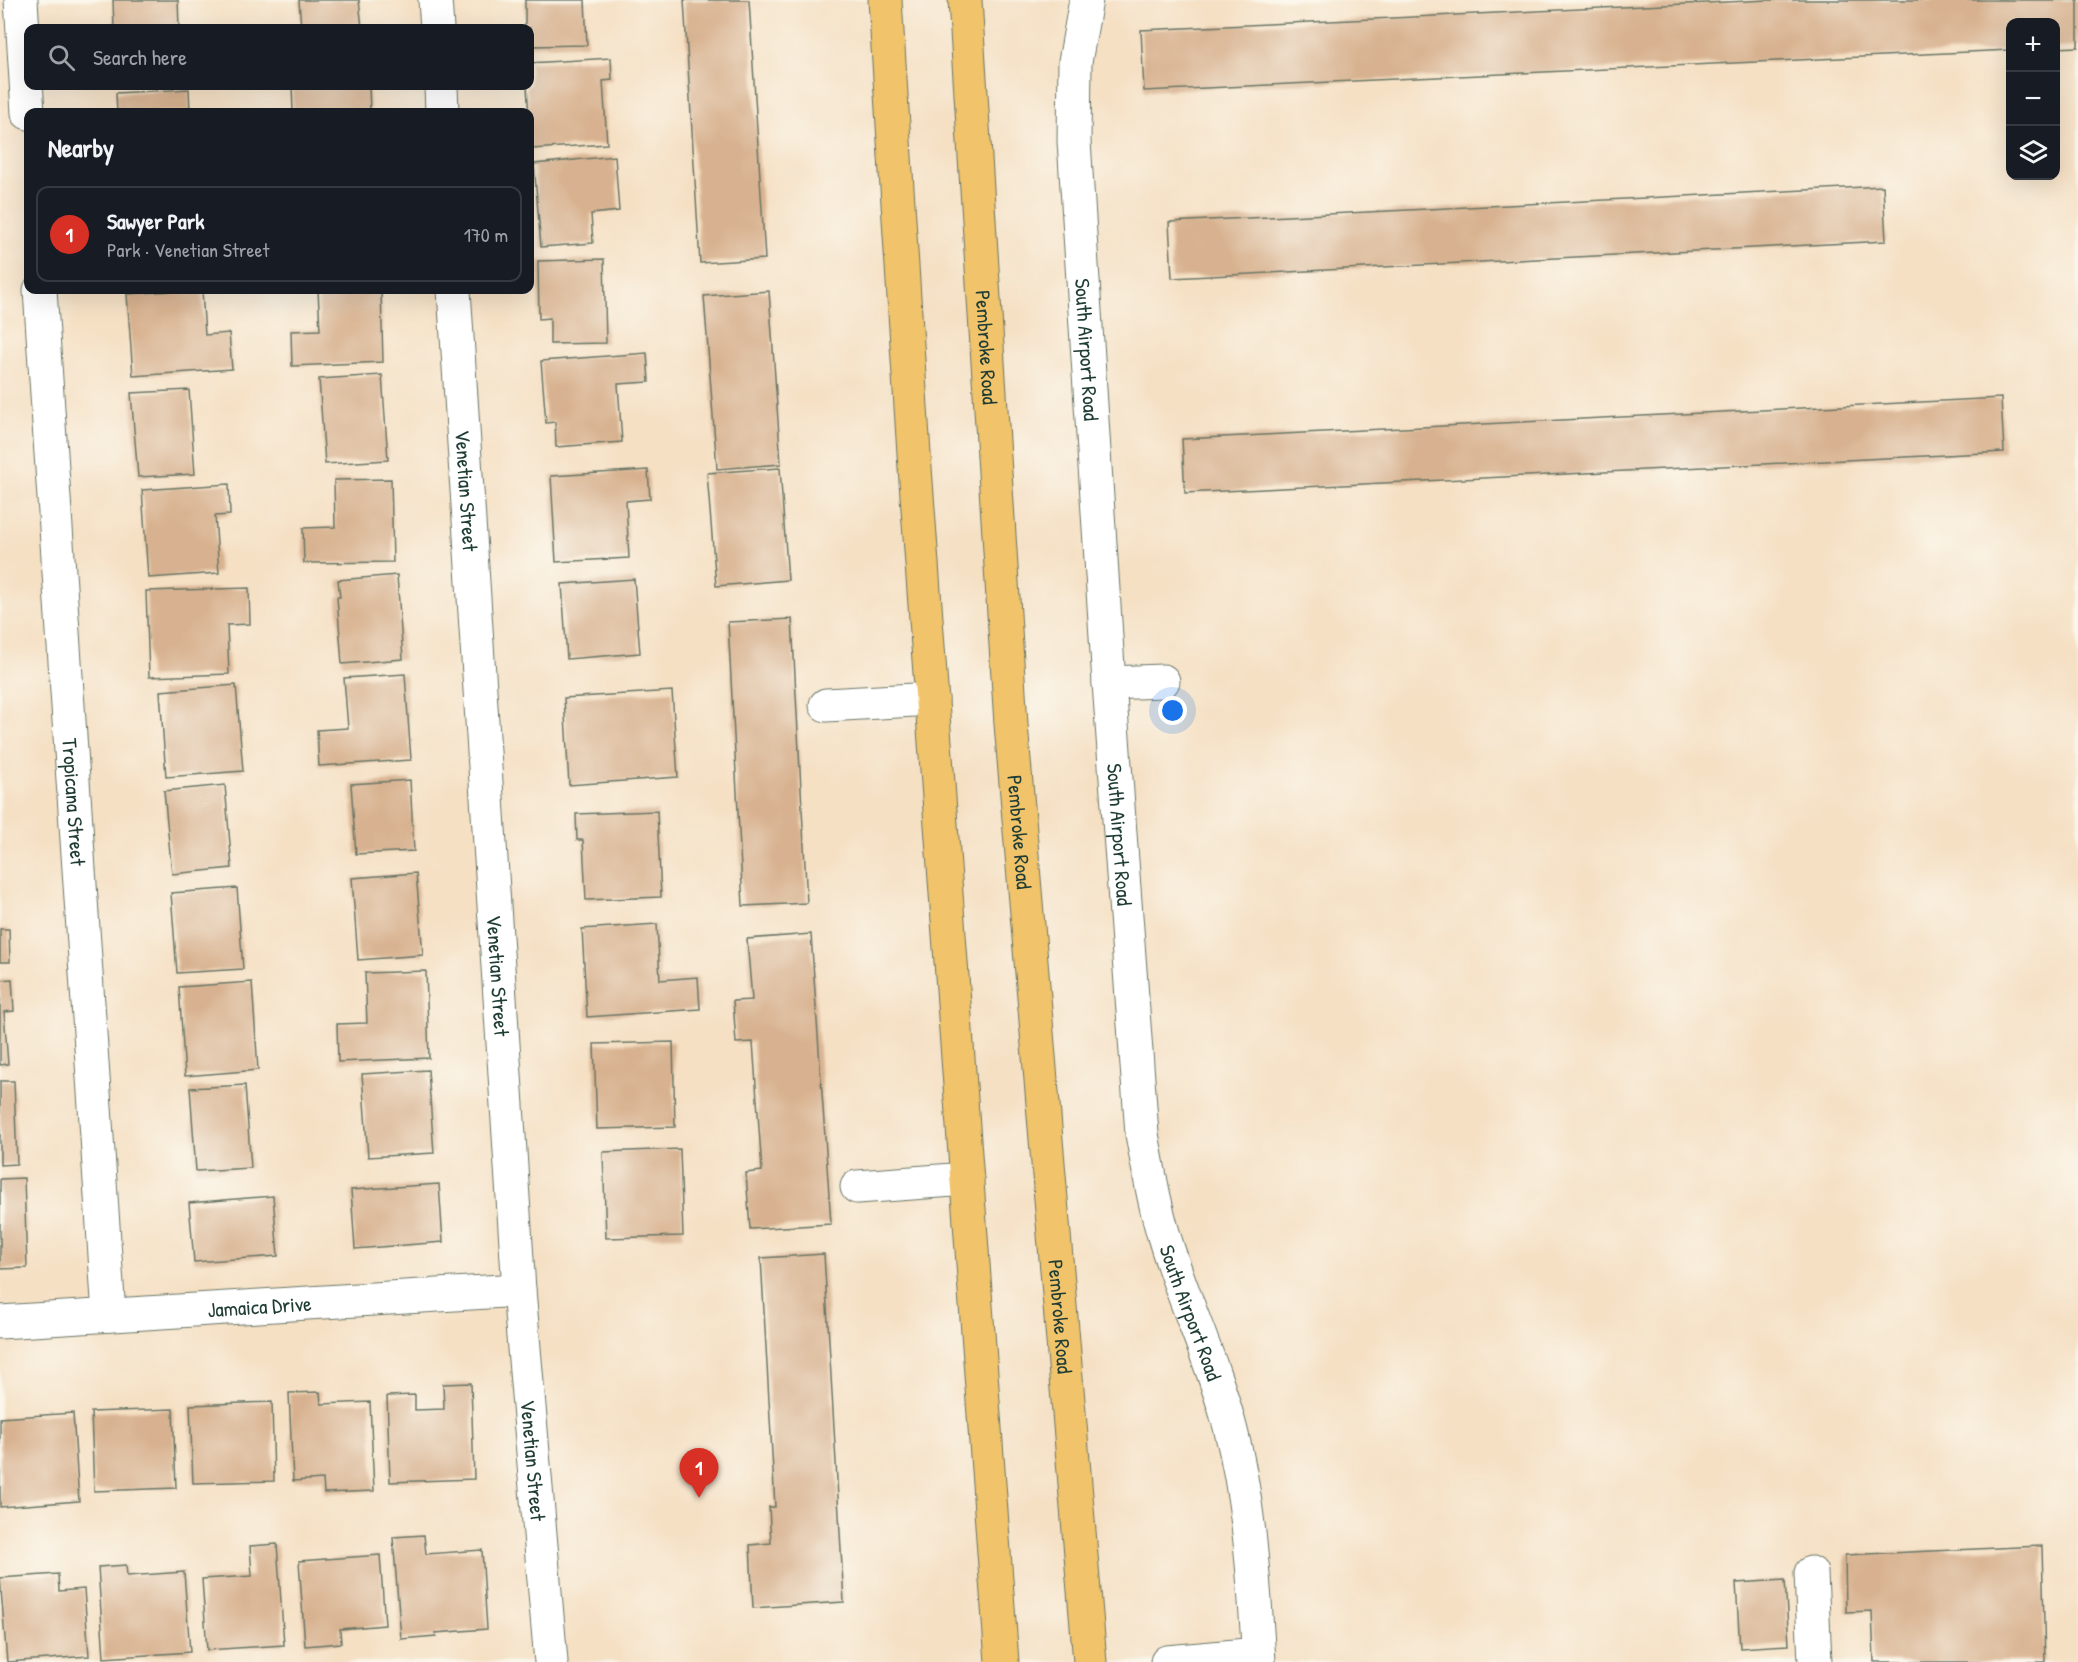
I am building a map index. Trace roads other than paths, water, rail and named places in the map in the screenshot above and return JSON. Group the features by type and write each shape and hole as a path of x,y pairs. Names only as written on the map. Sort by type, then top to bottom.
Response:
{"main road":[{"path":"885,0 932,699 1002,1662"},
{"name":"Pembroke Road","path":"965,0 1011,724 1090,1662"}],"street":[{"path":"21,0 24,48"},
{"path":"435,0 437,24"},
{"name":"South Airport Road","path":"1086,0 1075,62 1074,141 1109,683 1142,1134 1152,1191 1166,1245 1216,1381 1239,1463 1248,1524 1258,1658 1167,1662"},
{"path":"27,90 28,108"},
{"path":"441,90 442,108"},
{"name":"Tropicana Street","path":"40,294 109,1315"},
{"name":"Venetian Street","path":"454,294 519,1290 551,1662"},
{"path":"1109,683 1163,681"},
{"path":"826,705 932,699"},
{"path":"857,1187 966,1179"},
{"name":"Jamaica Drive","path":"0,1322 519,1290"},
{"path":"1811,1573 1815,1662"}],"place":[{"name":"Sawyer Park","path":"699,1498"}]}
